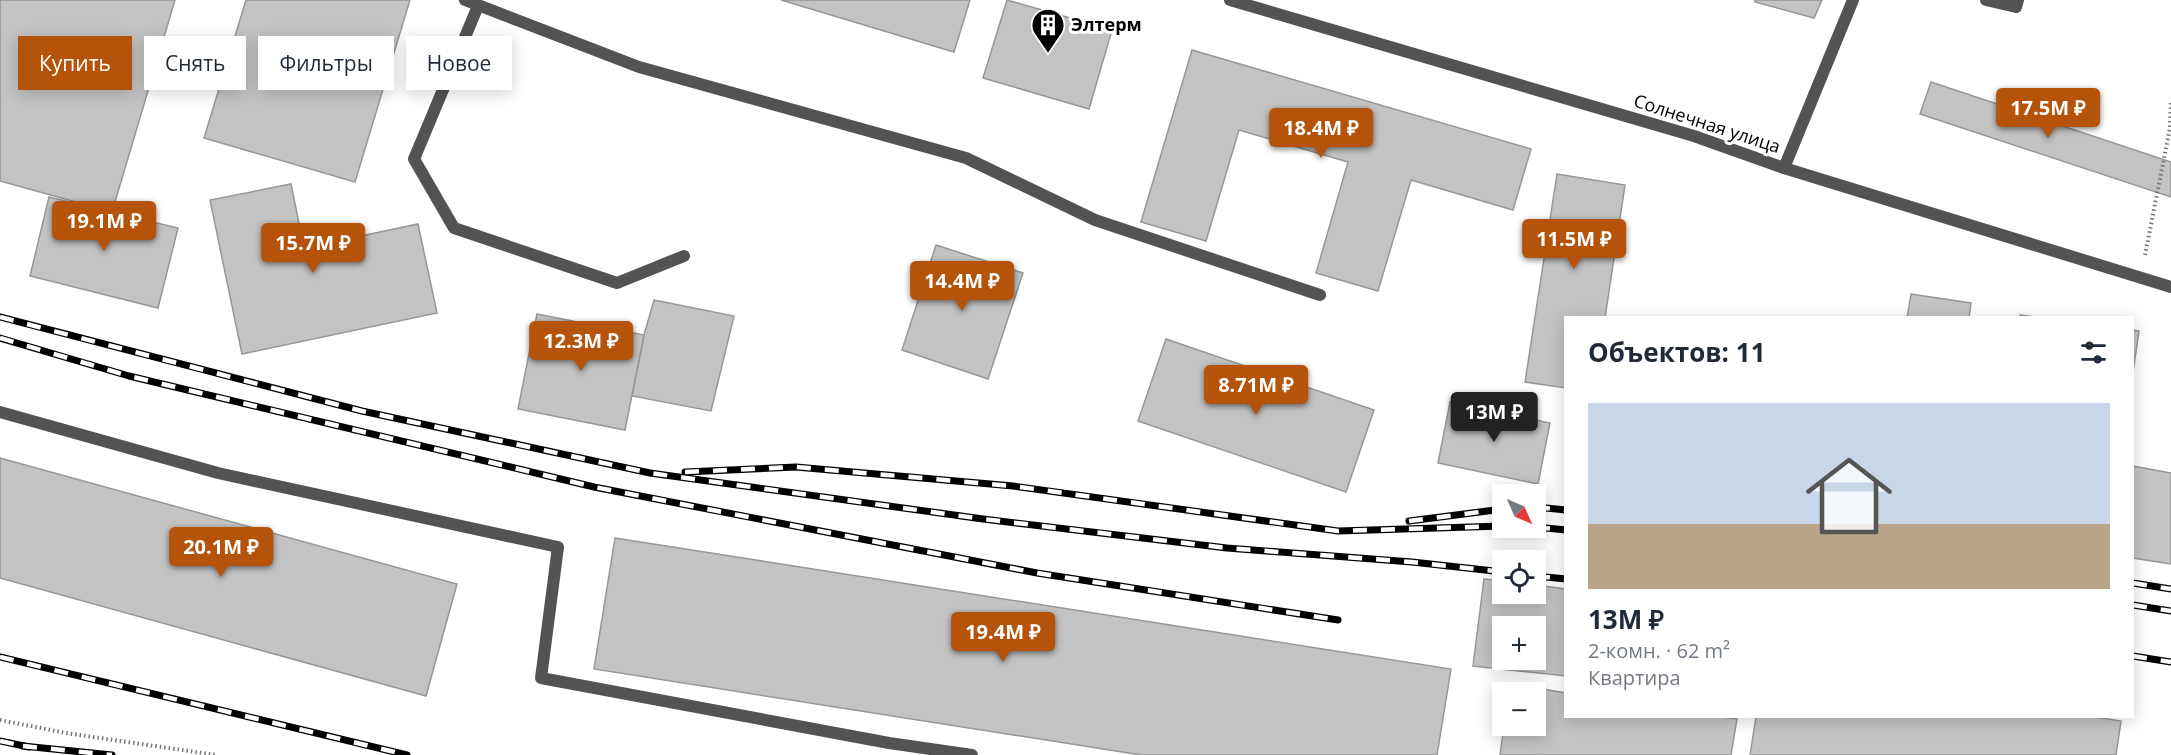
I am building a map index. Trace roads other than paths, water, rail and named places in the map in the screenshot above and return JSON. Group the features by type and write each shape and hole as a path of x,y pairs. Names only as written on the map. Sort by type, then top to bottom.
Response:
{"street":[{"path":"465,0 639,67 966,158 1095,220 1320,295"},
{"name":"Солнечная улица","path":"1230,0 1694,136 1784,168 2171,287"},
{"path":"1784,168 1852,0"},
{"path":"1986,0 2016,7 2018,0"},
{"path":"478,6 414,159 454,228 617,283 684,256"},
{"path":"0,412 218,473 558,547 541,678 889,744 972,755"}],"railway":[{"path":"0,317 362,411 650,473 983,519 1227,548 1412,562 1492,571"},
{"path":"0,338 129,376 594,487 1037,573 1338,620"},
{"path":"685,472 796,467 1013,486 1338,531 1492,526"},
{"path":"1546,508 1564,510"},
{"path":"1409,521 1492,510"},
{"path":"1546,528 1564,530"},
{"path":"1546,577 1564,579"},
{"path":"2134,583 2171,589"},
{"path":"2134,605 2171,611"},
{"path":"2134,656 2171,662"},
{"path":"0,657 407,755"},
{"path":"0,741 29,747"},
{"path":"23,746 112,755"}],"place":[{"name":"Элтерм","path":"1048,54"}]}
